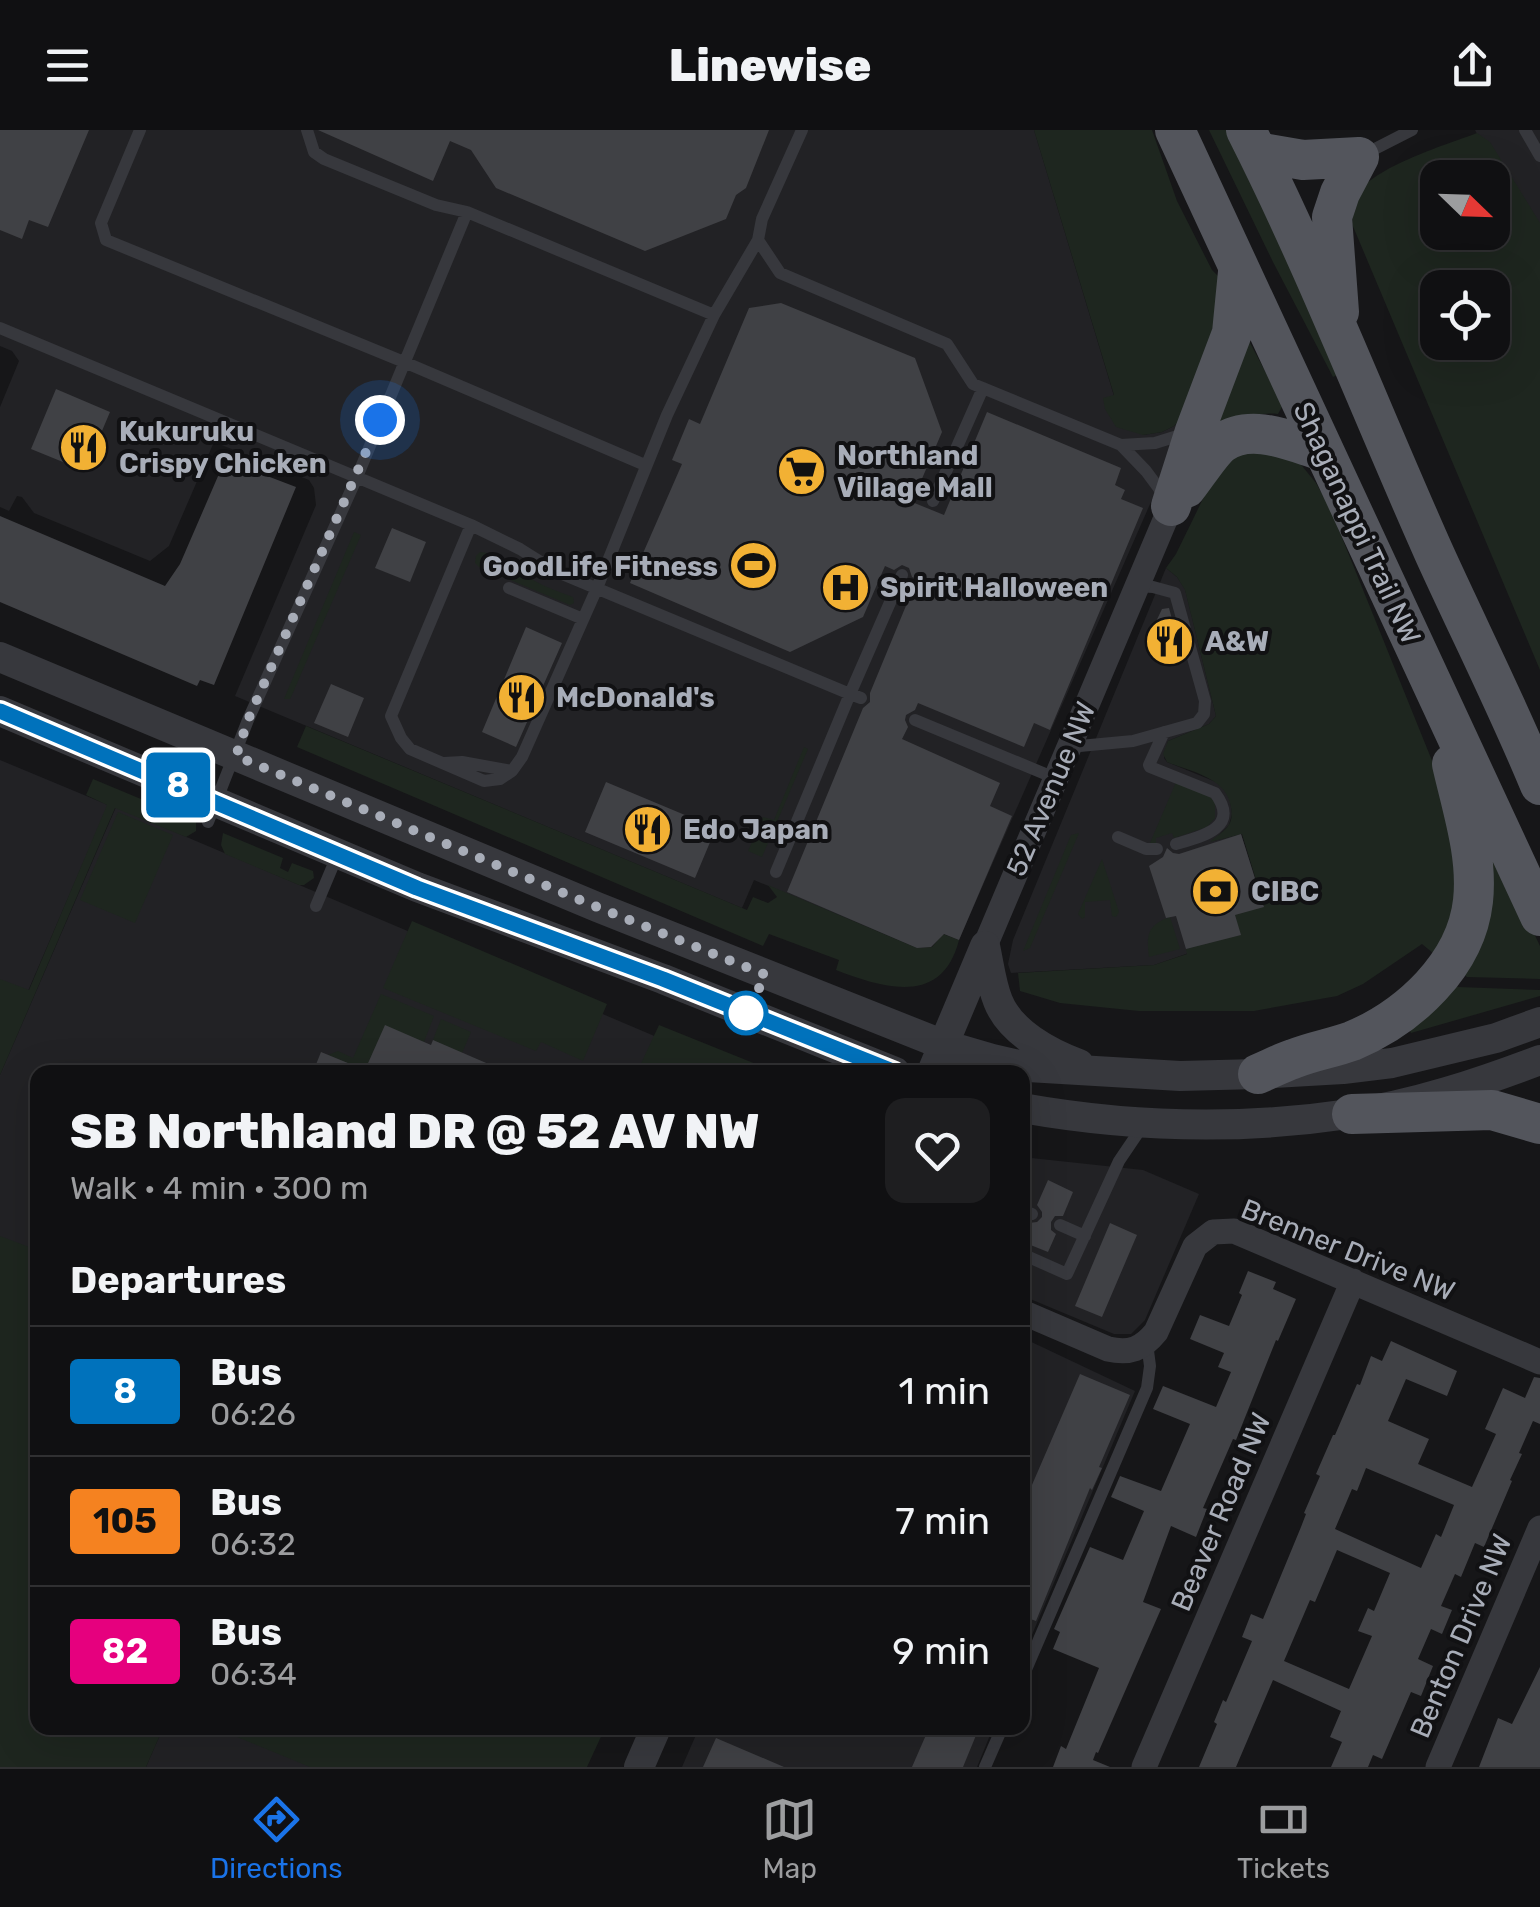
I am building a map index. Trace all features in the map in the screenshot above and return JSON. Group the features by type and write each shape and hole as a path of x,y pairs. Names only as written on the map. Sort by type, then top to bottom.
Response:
{"main road":[{"name":"Shaganappi Trail NW","path":"1175,130 1540,916"},
{"name":"Shaganappi Trail NW","path":"1251,141 1436,556 1527,736 1540,785"},
{"path":"1251,141 1303,160 1359,158"},
{"path":"1339,332 1332,216 1359,158"},
{"path":"1171,506 1232,333 1238,268"},
{"path":"1171,506 1222,443 1250,433 1271,435 1323,451"},
{"path":"1258,1074 1354,1040 1394,1017 1428,992 1456,951 1473,902 1472,866 1434,687"},
{"path":"1352,1114 1492,1110 1540,1124"}],"street":[{"name":"52 Avenue NW","path":"938,1059 1171,506"},
{"path":"0,656 597,907 938,1059 992,1060 1018,1065"},
{"path":"0,711 213,812 338,853 417,888 663,979 878,1065"},
{"path":"985,946 997,1000 1012,1023 1059,1056 1100,1072"},
{"path":"1030,1067 1180,1076 1392,1063 1465,1046 1540,1022"},
{"path":"1030,1109 1145,1122 1222,1124 1352,1114 1436,1094 1540,1060"},
{"name":"Brenner Drive NW","path":"1147,1343 1156,1332 1190,1254 1213,1232 1234,1231 1540,1362"},
{"name":"Beaver Road NW","path":"1144,1767 1352,1282"},
{"path":"1030,1315 1108,1349 1134,1351 1147,1343"},
{"name":"Benton Drive NW","path":"1438,1767 1540,1528"},
{"path":"640,1767 653,1735"}],"lane":[{"path":"140,130 101,223 106,240 645,465"},
{"path":"307,130 314,152 324,159 436,206 466,212 714,315"},
{"path":"471,526 391,716 405,745 484,781 500,779 512,770 530,743 645,465 714,315 758,240 762,219 802,130"},
{"path":"1359,158 1412,130"},
{"path":"1525,130 1538,146"},
{"path":"213,812 248,720 356,477 466,212"},
{"path":"758,240 780,274 946,344 973,384 1121,446 1146,470 1171,506"},
{"path":"0,328 471,526 555,571 856,696"},
{"path":"933,501 983,388"},
{"path":"1121,446 1155,443 1195,431"},
{"path":"776,872 856,696 902,575"},
{"path":"1068,747 1133,741 1180,728 1197,723 1206,708 1178,598 1171,590 1137,586"},
{"path":"509,588 583,619"},
{"path":"915,720 1055,778"},
{"path":"1164,732 1149,764 1151,768 1216,793 1221,800 1222,819 1215,830 1176,844"},
{"path":"1118,838 1146,850 1157,849"},
{"path":"316,906 338,853"},
{"path":"1030,1258 1067,1274 1119,1161 1145,1122"},
{"path":"1060,1225 1084,1236"},
{"path":"1030,1660 1147,1388 1147,1343"},
{"path":"985,1767 999,1735"}],"shaded area":[{"path":"0,130 1034,130 1114,396 1143,435 1174,426 1193,406 959,940 944,934 931,947 917,948 754,880 742,908 235,696 316,505 309,480 214,442 169,546 150,561 34,513 22,497 17,496 9,511 0,507 0,407 19,361 12,351 0,346"},
{"path":"1034,130 1152,130 1177,201 1212,270 1221,279 1221,313 1193,406 1174,426 1162,432 1143,435 1116,427 1105,409 1103,398 1114,395"},
{"path":"1209,130 1231,130 1342,373 1333,377"},
{"path":"1475,130 1540,130 1540,247 1510,193 1510,160 1491,160"},
{"path":"1477,133 1490,142 1501,160 1420,160 1420,250 1510,250 1510,174 1540,223 1540,670 1352,224 1354,200 1361,189 1408,159"},
{"path":"1249,341 1283,405 1278,414 1252,416 1214,434"},
{"path":"1243,446 1298,461 1316,483 1330,508 1437,773 1463,883 1439,958 1422,944 1363,984 1337,996 1254,1011 1139,1011 1060,1003 1020,991 1018,973 1154,965 1187,954 1186,949 1240,935 1235,915 1264,906 1242,834 1210,842 1231,821 1226,794 1205,776 1167,762 1163,754 1168,741 1209,724 1216,716 1185,590 1166,568 1218,468"},
{"path":"354,532 361,535 292,695 284,699"},
{"path":"480,552 495,555 538,583 573,597 574,603 570,605 479,567 475,563"},
{"path":"1166,568 1185,589 1216,716 1209,724 1168,741 1164,758 1225,789 1232,814 1229,825 1213,841 1241,834 1264,907 1241,935 1154,965 1011,973 1008,964 1013,940"},
{"path":"306,726 747,910 753,897 768,903 777,897 768,885 917,948 932,947 943,934 959,940 951,961 925,984 891,986 854,977 836,970 839,960 769,934 763,946 297,747"},
{"path":"804,747 808,749 762,857 748,851 763,817 774,820"},
{"path":"0,760 108,805 19,1012 0,1031"},
{"path":"93,779 196,822 196,831 186,837 115,808 0,1075 0,979 29,990 107,805 86,795"},
{"path":"1176,782 1207,794 1215,802 1215,818 1207,827 1174,838 1172,833 1150,843"},
{"path":"116,807 723,1065 30,1065 30,1653 0,1640 0,1075"},
{"path":"118,812 173,835 135,923 80,900"},
{"path":"223,833 283,858 280,868 288,872 292,863 313,871 314,878 299,885 225,854 221,845"},
{"path":"1079,833 1030,948 1023,951 1071,835"},
{"path":"1102,859 1119,912 1112,916 1110,900 1085,902 1082,919 1078,914"},
{"path":"1498,859 1540,946 1540,979 1467,977 1461,972 1488,861"},
{"path":"1170,917 1180,949 1149,957 1150,931"},
{"path":"412,921 607,1004 583,1061 541,1042 536,1051 383,988"},
{"path":"1454,983 1458,987 1540,990 1540,996 1411,1033 1407,1024"},
{"path":"381,994 434,1016 424,1042 385,1026 367,1065 353,1065 328,1055 338,1051 353,1058"},
{"path":"441,1019 471,1032 462,1053 433,1040"},
{"path":"659,1025 759,1065 640,1065"},
{"path":"1030,1158 1143,1170 1199,1194 1145,1320 1131,1334 1114,1334 1030,1299"},
{"path":"0,1236 30,1247 30,1735 160,1735 146,1767 0,1767"},
{"path":"1030,1341 1135,1391 1030,1639"},
{"path":"160,1735 598,1735 584,1767 146,1767"},
{"path":"232,1735 602,1735 587,1767 310,1767"},
{"path":"696,1735 990,1735 977,1767 682,1767"}],"building":[{"path":"0,130 89,130 48,227 29,220 22,239 0,230"},
{"path":"318,130 769,130 746,188 736,195 726,219 645,251 496,188 471,150 450,141 433,181"},
{"path":"781,303 915,358 942,432 912,502 944,515 987,412 1121,468 1115,485 1125,490 1121,499 1143,508 1050,730 1034,723 1024,747 918,703 906,715 908,727 902,739 1000,783 990,806 1012,816 959,940 944,934 931,947 917,948 787,892 863,708 870,702 870,693 917,579 909,568 902,565 894,570 885,566 863,617 790,652 630,583 682,464 672,460 689,419 700,424 749,308"},
{"path":"56,389 110,412 85,471 31,449"},
{"path":"225,460 296,487 214,685 200,680 197,686 0,602 0,516 165,586 180,564"},
{"path":"392,528 426,542 410,582 375,568"},
{"name":"A&W","path":"1169,608 1181,653 1160,660 1152,630 1162,609"},
{"name":"McDonald's","path":"526,627 562,643 516,747 482,732"},
{"path":"331,684 364,698 348,737 314,723"},
{"path":"606,782 716,828 695,878 585,832"},
{"name":"CIBC","path":"1241,834 1264,907 1235,915 1241,935 1186,949 1176,916 1166,918 1149,866 1163,857 1167,848 1179,854"},
{"path":"385,1025 491,1065 367,1065"},
{"path":"321,1052 353,1065 316,1065"},
{"path":"1048,1180 1073,1192 1063,1216 1055,1216 1051,1222 1051,1230 1056,1234 1048,1252 1030,1245 1030,1223 1042,1217 1037,1205"},
{"path":"1110,1223 1137,1235 1102,1317 1075,1306"},
{"path":"1248,1271 1276,1282 1273,1289 1296,1299 1203,1508 1207,1509 1196,1537 1171,1526 1143,1602 1161,1609 1093,1760 1110,1767 1053,1767 1061,1746 1066,1749 1099,1668 1053,1649 1060,1632 1054,1629 1090,1547 1123,1560 1144,1511 1111,1497 1120,1476 1161,1491 1190,1424 1153,1409 1163,1386 1216,1407 1231,1372 1218,1367 1224,1353 1190,1339 1200,1315 1229,1326"},
{"path":"1391,1341 1457,1371 1447,1396 1406,1379 1388,1421 1429,1439 1418,1464 1472,1487 1496,1434 1485,1429 1503,1388 1525,1398 1534,1377 1540,1378 1540,1424 1533,1421 1484,1547 1475,1543 1461,1577 1455,1574 1441,1606 1452,1610 1442,1634 1431,1629 1418,1659 1433,1666 1421,1696 1411,1692 1382,1759 1373,1755 1368,1767 1331,1767 1342,1742 1330,1737 1341,1711 1273,1680 1236,1767 1199,1767 1223,1700 1226,1702 1252,1641 1242,1637 1251,1614 1263,1619 1333,1435 1371,1356 1382,1361","holes":["1366,1468 1454,1505 1441,1537 1436,1534 1421,1568 1335,1529","1337,1550 1390,1573 1374,1611 1368,1608 1358,1631 1372,1636 1349,1689 1284,1661"]},
{"path":"1080,1374 1130,1395 1036,1621 1030,1619 1030,1490"},
{"path":"1540,1667 1540,1767 1479,1767 1498,1718 1512,1724"},
{"path":"926,1735 976,1735 963,1767 912,1767"},
{"path":"716,1738 784,1767 703,1767"}],"bus line":[{"name":"8","path":"0,711 417,888 663,979 878,1065"}],"place":[{"name":"Kukuruku Crispy Chicken","path":"84,447"},
{"name":"Northland Village Mall","path":"802,471"},
{"name":"GoodLife Fitness","path":"753,566"},
{"name":"Spirit Halloween","path":"845,587"},
{"name":"A&W","path":"1170,641"},
{"name":"McDonald's","path":"521,697"},
{"name":"Edo Japan","path":"648,829"},
{"name":"CIBC","path":"1216,891"}],"route":[{"path":"380,420 248,720 236,756 766,975 746,1013"}]}
